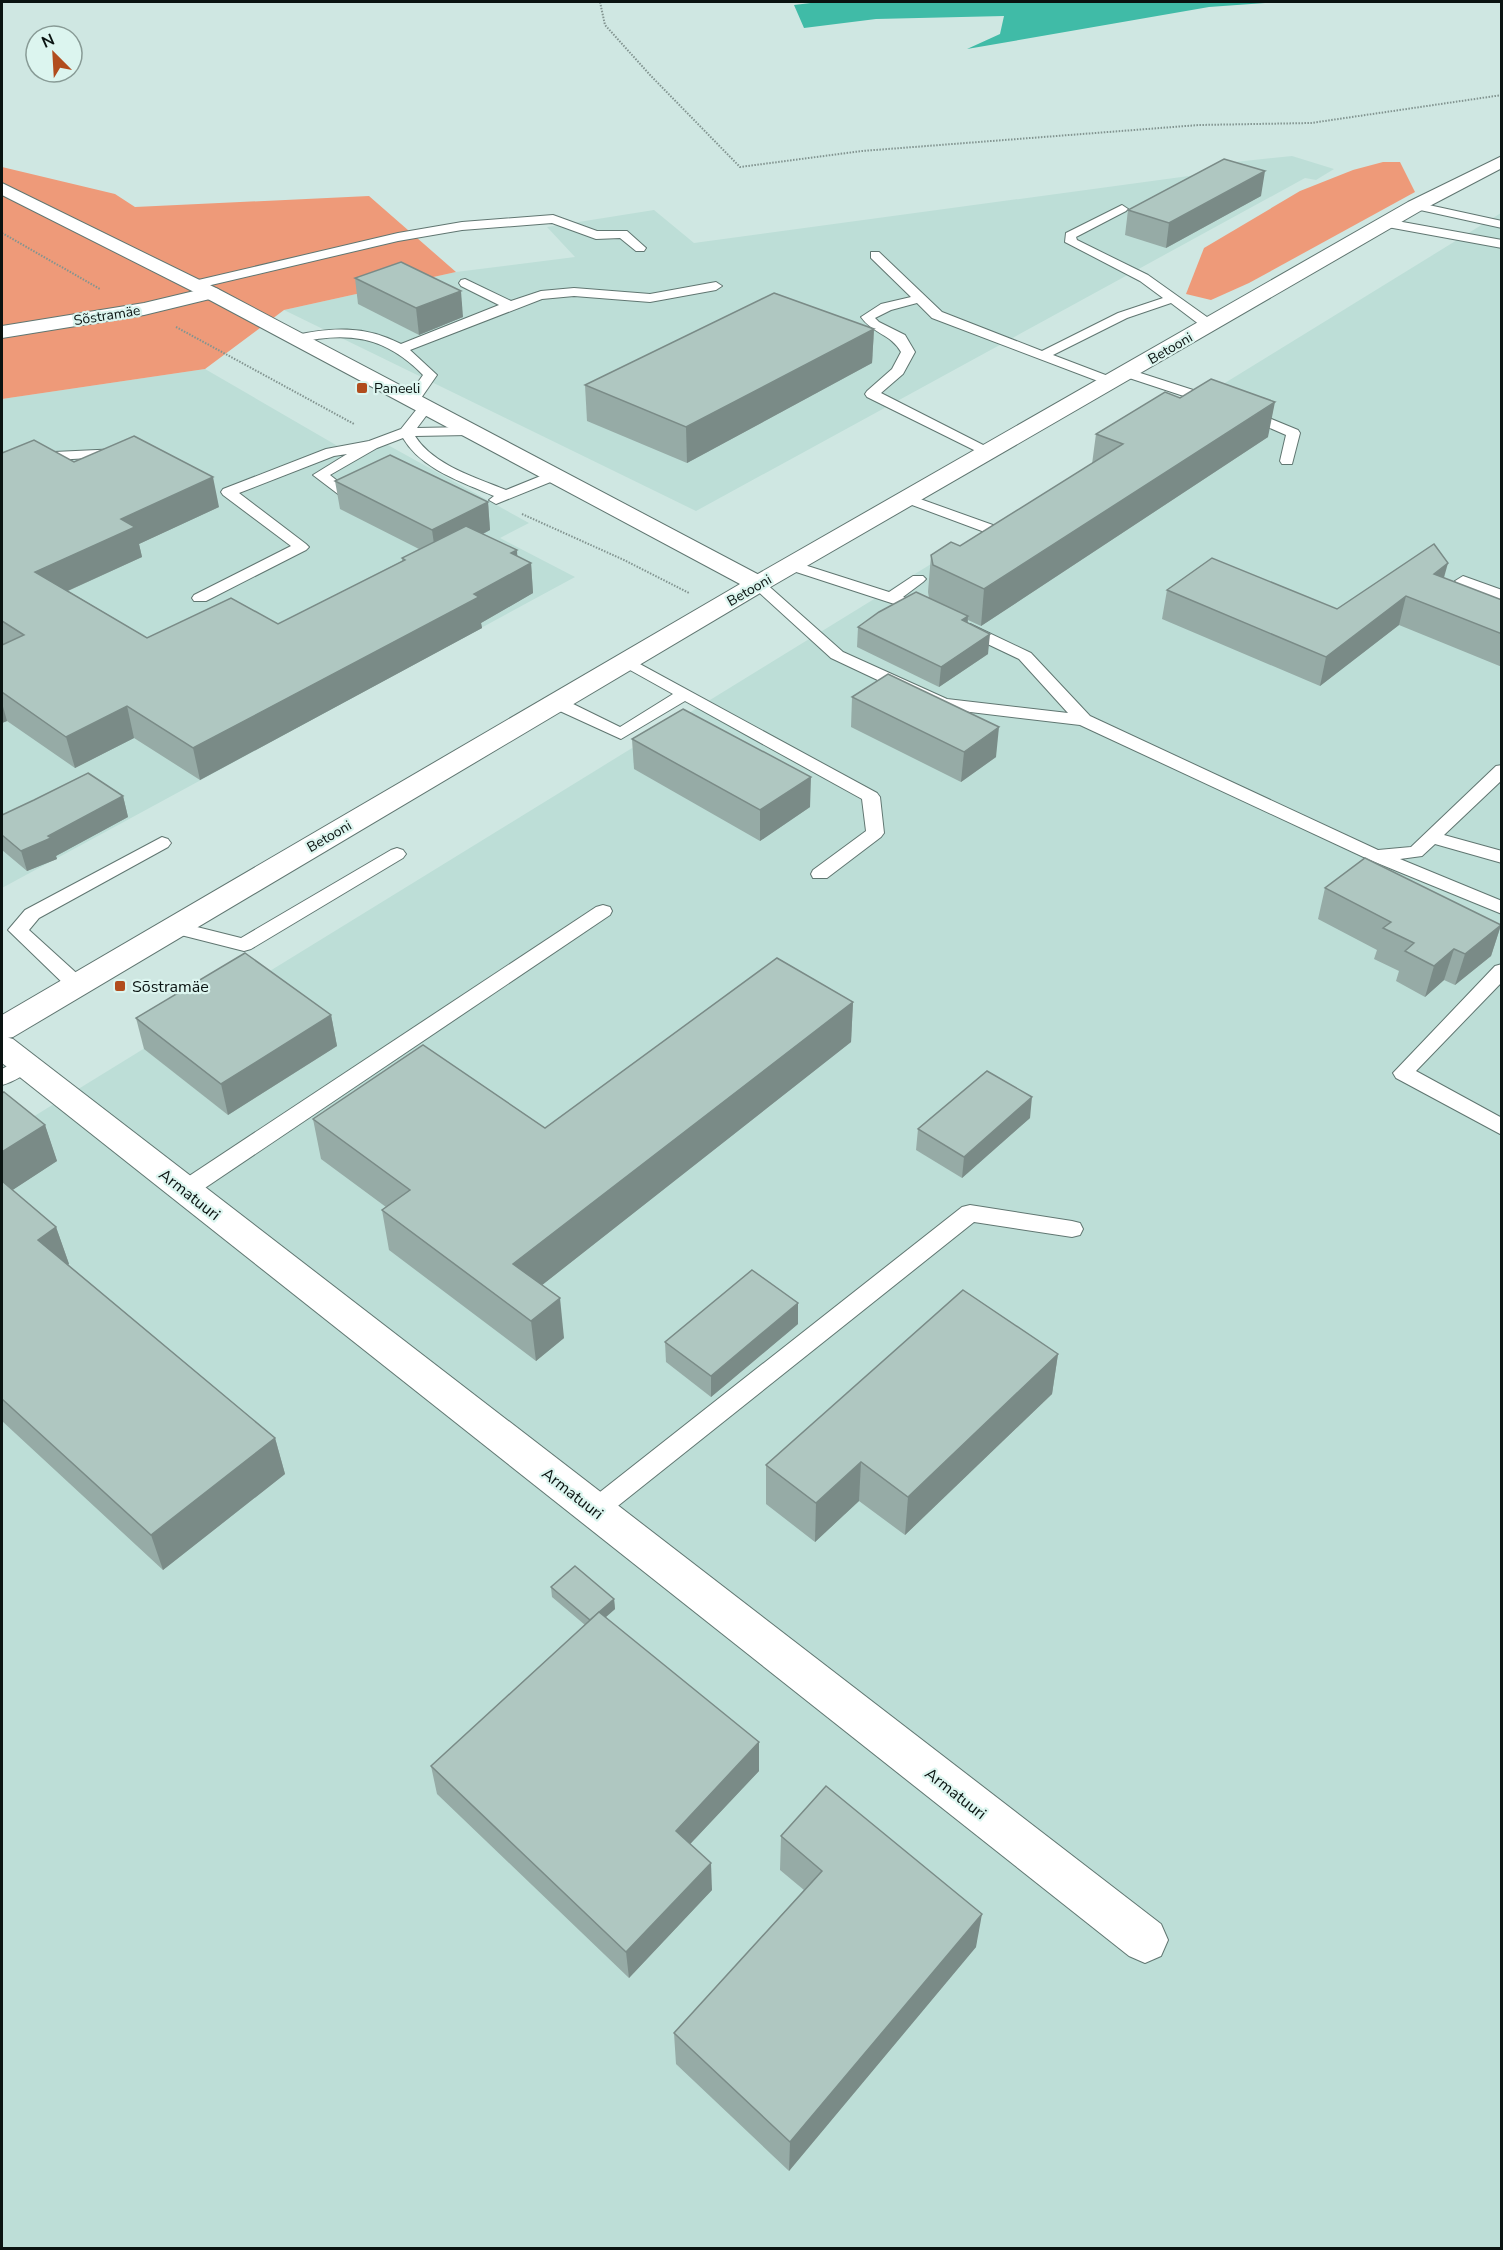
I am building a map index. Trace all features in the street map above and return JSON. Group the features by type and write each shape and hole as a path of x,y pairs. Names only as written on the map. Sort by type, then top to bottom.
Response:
{"street":[{"name":"Betooni","path":"2,1029 758,584 1120,378 1415,206 1502,161"},
{"path":"2,188 202,289 758,584"},
{"name":"Sõstramäe","path":"2,332 144,309 202,289"},
{"name":"Armatuuri","path":"9,1063 185,1190 1145,1940"}],"lane":[{"path":"1415,206 1502,225"},
{"path":"1122,209 1070,236 1071,242 1144,278 1209,325"},
{"path":"202,289 398,237 462,226 553,219 597,235 623,234 640,248"},
{"path":"1386,223 1502,244"},
{"path":"875,255 937,315 1042,356 1231,407 1293,433 1287,461"},
{"path":"465,283 510,305"},
{"path":"403,348 541,295 574,292 650,298 716,286"},
{"path":"920,298 886,307 867,317 874,325 900,338 908,352 898,371 872,394 988,453"},
{"path":"1042,356 1117,316 1173,299"},
{"path":"296,339 317,333 342,331 371,336 403,348 416,358 430,375 406,432 410,443 429,457 474,482 507,496"},
{"path":"343,491 320,476 372,445 406,432 468,431"},
{"path":"200,598 301,547 223,489 331,452 372,445"},
{"path":"2,472 54,456 129,454"},
{"path":"478,508 554,476"},
{"path":"909,499 1003,534 1013,532 1032,521"},
{"path":"792,566 893,597 945,618 1025,656 1084,720"},
{"path":"893,597 918,579"},
{"path":"1463,581 1502,596"},
{"path":"758,584 837,655 943,704 1084,720 1376,856 1502,908"},
{"path":"627,662 871,797 874,832 820,873"},
{"path":"557,703 621,734 686,694"},
{"path":"1376,856 1416,852 1502,770"},
{"path":"1431,837 1502,857"},
{"path":"76,984 18,930 32,914 162,843"},
{"path":"173,927 244,945 397,854"},
{"path":"185,1190 603,911"},
{"path":"1502,969 1403,1072 1502,1128"},
{"path":"595,1510 970,1213 1072,1228"}],"path":[{"path":"600,2 605,25 651,76 740,167 862,151 1198,125 1311,123 1502,95"}],"shaded area":[{"path":"819,2 1279,2 1209,7 967,49 1000,34 1004,16 876,19 804,28 794,5"},
{"path":"1292,156 1334,169 1316,180 1305,178 696,511 284,310 456,272 575,257 547,227 654,210 694,243 1233,170 1226,163"},
{"path":"1383,162 1400,162 1415,192 1249,283 1211,300 1186,294 1204,248 1300,191 1353,170"},
{"path":"2,167 115,194 135,207 369,196 456,272 284,310 205,369 2,399"},
{"path":"1501,213 1501,2248 2,2248 2,1136"},
{"path":"205,369 348,452 377,439 529,523 500,538 575,577 2,888 2,399"}],"building":[{"path":"1224,159 1265,171 1169,223 1128,210"},
{"path":"401,262 461,291 416,308 355,278"},
{"path":"774,293 874,329 686,427 585,385"},
{"path":"1211,379 1275,402 984,589 933,565 931,555 951,542 960,546 1123,444 1096,434 1165,392 1180,398"},
{"path":"134,436 213,477 121,519 135,527 35,572 147,638 231,598 278,624 405,560 402,558 466,526 517,550 511,553 531,563 474,594 479,597 193,748 127,706 66,737 2,692 2,645 24,635 2,621 2,453 34,440 74,462"},
{"path":"390,455 488,502 432,530 335,481"},
{"path":"1434,544 1448,563 1434,574 1502,600 1502,634 1406,596 1326,657 1167,590 1212,558 1337,609"},
{"path":"916,592 968,616 962,620 990,634 941,667 858,627 879,612"},
{"path":"888,674 999,727 964,752 852,697"},
{"path":"683,709 811,777 760,810 632,739"},
{"path":"88,773 123,796 48,836 51,838 21,851 2,835 2,815"},
{"path":"1365,858 1501,925 1465,954 1454,949 1434,966 1405,951 1414,943 1383,928 1391,922 1325,888"},
{"path":"245,953 331,1015 221,1084 136,1018"},
{"path":"777,958 853,1002 513,1264 560,1298 531,1321 382,1210 410,1190 313,1119 423,1045 545,1128"},
{"path":"987,1071 1032,1097 964,1157 918,1129"},
{"path":"4,1092 45,1125 2,1152 2,1093"},
{"path":"2,1181 56,1227 38,1240 275,1438 151,1535 2,1399"},
{"path":"752,1270 798,1303 711,1376 665,1342"},
{"path":"963,1290 1058,1354 908,1497 861,1462 816,1503 766,1465"},
{"path":"575,1566 614,1599 590,1620 551,1587"},
{"path":"599,1612 759,1742 676,1831 711,1863 626,1952 431,1766"},
{"path":"826,1786 982,1914 790,2142 674,2033 822,1871 781,1836"}],"place":[{"name":"Paneeli","path":"362,388"},
{"name":"Sõstramäe","path":"120,986"}]}
